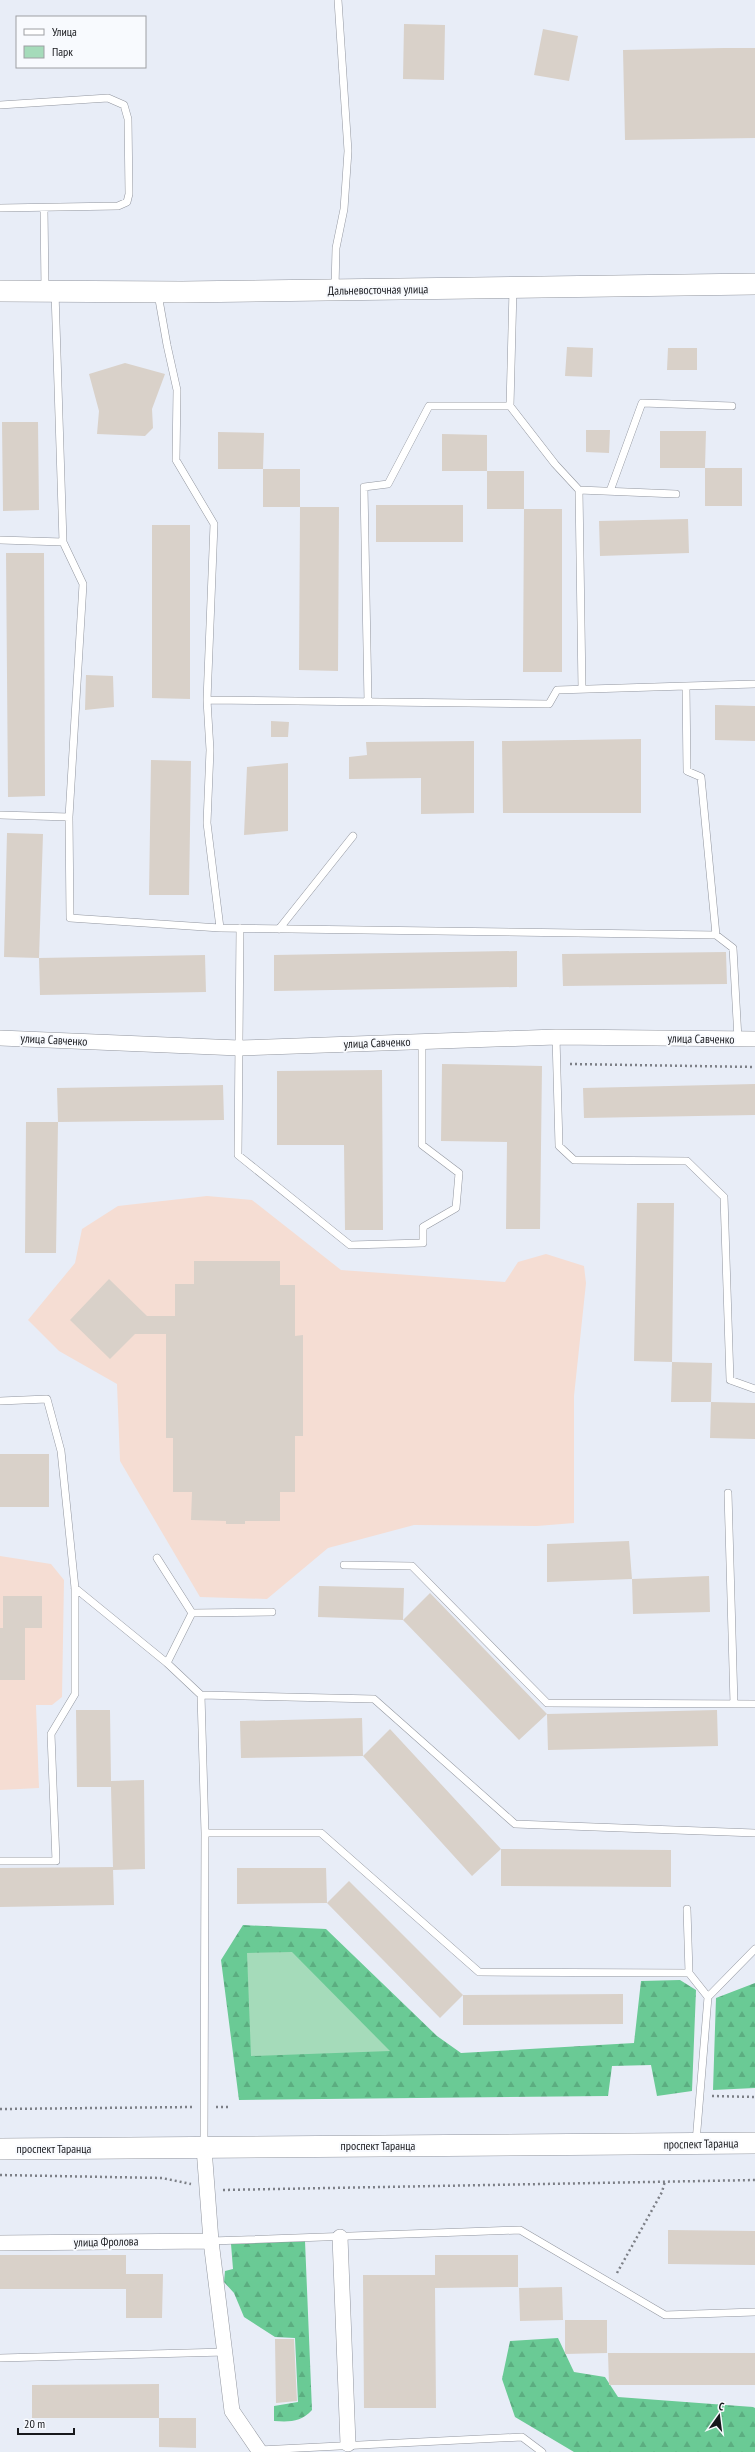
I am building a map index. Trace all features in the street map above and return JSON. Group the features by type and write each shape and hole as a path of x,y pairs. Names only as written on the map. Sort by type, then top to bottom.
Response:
{"main road":[{"name":"Дальневосточная улица","path":"0,291 158,292 755,284"},
{"name":"проспект Таранца","path":"0,2149 755,2143"}],"street":[{"name":"улица Савченко","path":"0,1038 239,1048 556,1037 755,1039"},
{"path":"204,2148 211,2241 232,2411 259,2451"},
{"path":"340,2237 348,2444"},
{"name":"улица Фролова","path":"0,2243 211,2241"}],"lane":[{"path":"335,290 336,248 344,209 348,151 338,0"},
{"path":"0,105 108,98 124,104 128,119 128,202 118,206 0,208"},
{"path":"44,208 50,292 63,542 83,584 69,817 70,918 220,928 716,936 733,948 738,1039"},
{"path":"513,288 510,406 555,464 580,490 582,689"},
{"path":"158,292 167,345 177,390 176,460 214,524 207,700 210,750 207,823 220,928"},
{"path":"610,491 642,403 732,406"},
{"path":"368,702 364,487 388,484 429,406 510,406"},
{"path":"580,490 676,494"},
{"path":"0,540 63,542"},
{"path":"207,700 549,704 557,690 755,684"},
{"path":"686,686 687,771 700,777 716,936"},
{"path":"0,815 69,817"},
{"path":"279,929 353,836"},
{"path":"240,928 238,1155 350,1245 423,1243 423,1228 456,1208 459,1173 422,1145 422,1042"},
{"path":"556,1037 559,1146 574,1160 687,1161 724,1197 730,1380 755,1389"},
{"path":"0,1401 48,1399 61,1451 76,1588 75,1694 51,1734 56,1861 0,1861"},
{"path":"728,1493 734,1704"},
{"path":"157,1558 192,1613"},
{"path":"344,1565 412,1566 546,1702 755,1704"},
{"path":"76,1588 167,1663 201,1695 374,1699 515,1824 755,1833"},
{"path":"192,1613 272,1612"},
{"path":"167,1663 192,1613"},
{"path":"201,1695 205,1833 204,2148"},
{"path":"205,1833 320,1833 479,1972 689,1973"},
{"path":"687,1909 689,1973 708,1997"},
{"path":"695,2144 708,1997 755,1949"},
{"path":"211,2241 520,2230 665,2315 755,2312"},
{"path":"0,2358 225,2352"},
{"path":"259,2451 348,2444 522,2437 542,2452"}],"path":[{"path":"557,1064 755,1067"},
{"path":"700,2096 755,2097"},
{"path":"0,2109 229,2107"},
{"path":"0,2175 162,2178 222,2190 572,2185 665,2181 755,2180"},
{"path":"610,2284 662,2192 665,2181"}],"shaded area":[{"path":"207,1196 252,1200 341,1270 505,1282 518,1262 546,1254 584,1266 586,1283 574,1396 574,1523 537,1526 414,1525 328,1548 267,1599 200,1597 120,1461 117,1384 59,1351 28,1320 75,1263 82,1229 118,1206"},
{"path":"0,1556 51,1564 64,1580 62,1697 52,1705 36,1705 39,1788 0,1790"}],"green space":[{"path":"243,1925 326,1929 437,2036 461,2053 634,2043 641,1981 680,1980 696,1990 692,2091 657,2096 651,2065 612,2066 608,2096 239,2100 221,1960"},
{"path":"292,1952 390,2051 251,2056 247,1953"},
{"path":"755,1983 755,2088 713,2090 716,1998"},
{"path":"305,2241 312,2410 304,2417 299,2419 274,2421 274,2406 298,2402 295,2338 275,2337 244,2317 234,2293 224,2282 225,2271 233,2269 231,2244"},
{"path":"558,2338 574,2372 605,2377 618,2397 755,2408 755,2452 574,2452 515,2417 502,2379 510,2341"}],"building":[{"path":"404,24 445,25 444,80 403,79"},
{"path":"543,29 578,36 569,81 534,75"},
{"path":"755,48 755,138 625,140 623,50"},
{"path":"567,347 593,348 592,377 565,376"},
{"path":"668,348 697,348 697,370 667,370"},
{"path":"125,363 165,374 152,409 153,428 145,436 97,434 99,411 89,374"},
{"path":"2,422 38,422 39,510 3,511"},
{"path":"586,430 610,430 609,453 586,452"},
{"path":"660,431 706,431 705,468 660,468"},
{"path":"218,432 264,433 263,469 218,469"},
{"path":"442,434 487,435 487,471 442,471"},
{"path":"705,468 742,468 742,506 705,506"},
{"path":"263,469 300,469 300,507 263,507"},
{"path":"487,471 524,471 524,509 487,509"},
{"path":"376,505 463,505 463,542 376,542"},
{"path":"300,507 339,507 338,671 299,670"},
{"path":"524,509 562,509 562,672 523,672"},
{"path":"688,519 689,553 600,556 599,521"},
{"path":"152,525 190,525 190,699 152,698"},
{"path":"6,553 44,553 45,796 8,797"},
{"path":"86,675 113,676 114,707 85,710"},
{"path":"715,705 755,706 755,741 715,740"},
{"path":"271,721 289,722 288,737 271,737"},
{"path":"641,739 641,813 503,813 502,741"},
{"path":"474,741 474,813 421,814 421,778 349,779 349,757 367,755 366,742"},
{"path":"151,760 191,761 189,895 149,895"},
{"path":"288,763 288,831 244,835 247,767"},
{"path":"7,833 43,834 39,958 4,957"},
{"path":"517,951 517,987 274,991 274,955"},
{"path":"726,952 727,984 563,986 562,954"},
{"path":"205,955 206,992 40,995 39,958"},
{"path":"442,1064 542,1066 540,1229 506,1229 507,1142 441,1141"},
{"path":"382,1070 383,1230 345,1230 344,1145 277,1145 277,1071"},
{"path":"755,1084 755,1115 584,1118 583,1088"},
{"path":"223,1085 224,1120 58,1122 57,1088"},
{"path":"26,1122 58,1122 56,1253 25,1253"},
{"path":"637,1203 674,1203 672,1362 634,1361"},
{"path":"194,1261 280,1261 280,1285 295,1285 295,1336 303,1335 303,1436 295,1436 295,1492 280,1492 280,1521 245,1521 245,1524 226,1524 226,1521 191,1520 192,1492 173,1492 173,1438 166,1438 166,1334 135,1334 110,1359 70,1320 109,1279 147,1316 175,1316 175,1284 194,1284"},
{"path":"672,1362 712,1363 711,1402 671,1402"},
{"path":"711,1402 755,1403 755,1439 710,1438"},
{"path":"0,1454 49,1454 49,1507 0,1507"},
{"path":"629,1541 632,1579 547,1582 547,1544"},
{"path":"709,1576 710,1612 633,1614 632,1579"},
{"path":"319,1586 404,1588 403,1620 318,1617"},
{"path":"430,1593 547,1714 519,1740 403,1620"},
{"path":"3,1596 42,1596 42,1628 25,1628 25,1680 0,1680 0,1628 3,1628"},
{"path":"76,1710 110,1710 111,1781 144,1780 145,1869 113,1870 114,1905 0,1907 0,1868 113,1867 111,1787 77,1787"},
{"path":"717,1710 718,1746 548,1750 547,1714"},
{"path":"362,1718 363,1756 241,1758 240,1721"},
{"path":"390,1729 501,1849 472,1876 363,1756"},
{"path":"501,1849 671,1850 671,1887 501,1886"},
{"path":"237,1868 326,1868 327,1903 237,1904"},
{"path":"349,1881 463,1995 440,2018 327,1903"},
{"path":"623,1994 623,2024 463,2025 463,1995"},
{"path":"668,2230 755,2231 755,2265 668,2264"},
{"path":"0,2255 126,2255 126,2274 163,2274 162,2318 126,2318 126,2289 0,2289"},
{"path":"435,2255 518,2255 518,2287 435,2288 436,2408 364,2408 363,2275 435,2275"},
{"path":"562,2287 563,2320 520,2321 519,2288"},
{"path":"565,2320 607,2320 607,2353 565,2354"},
{"path":"275,2339 294,2339 297,2401 276,2403"},
{"path":"608,2353 755,2353 755,2385 609,2385"},
{"path":"159,2384 159,2418 32,2418 32,2385"},
{"path":"159,2418 196,2418 196,2448 159,2447"}]}
